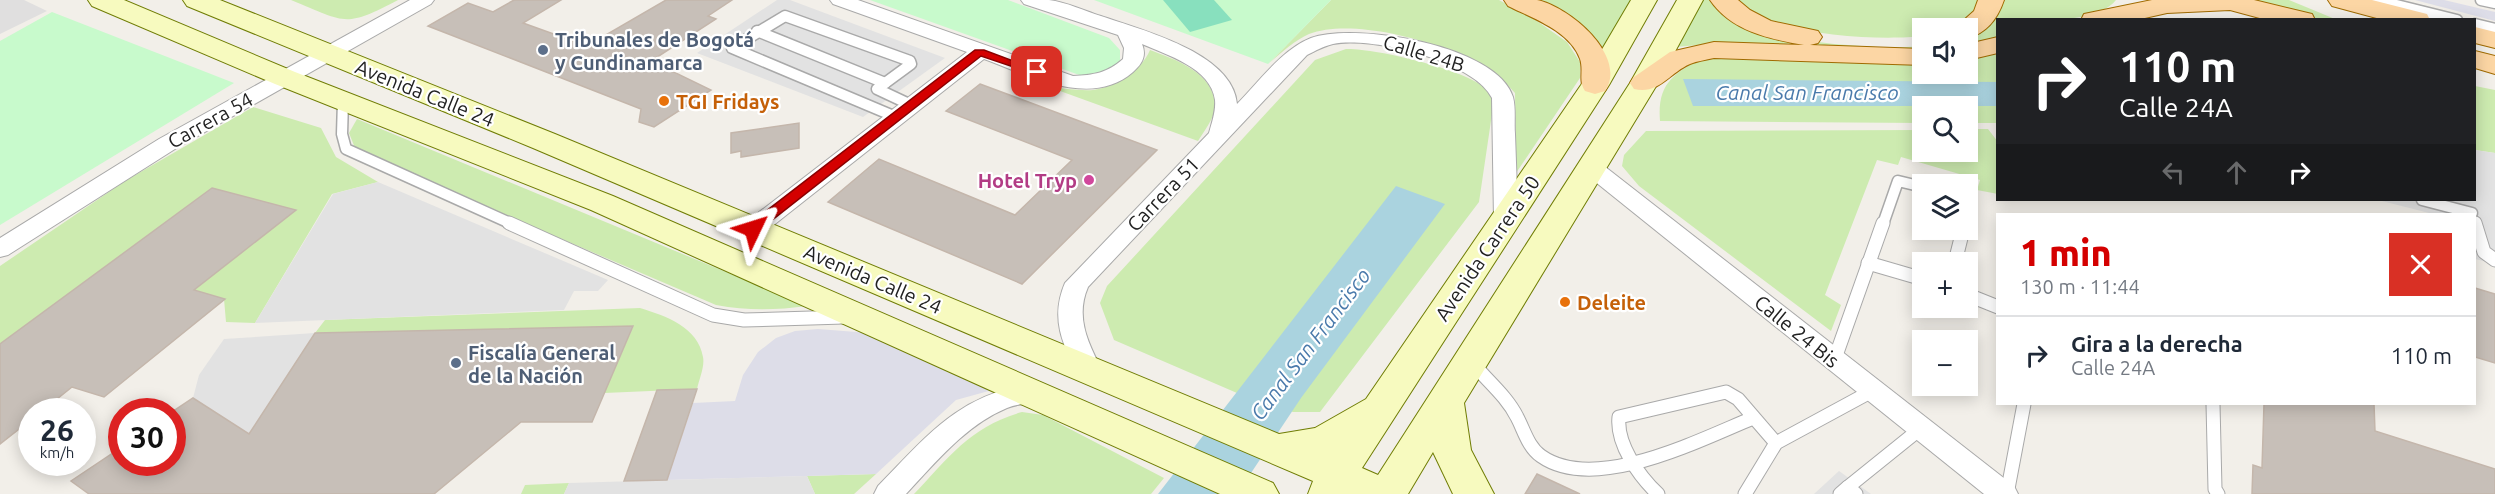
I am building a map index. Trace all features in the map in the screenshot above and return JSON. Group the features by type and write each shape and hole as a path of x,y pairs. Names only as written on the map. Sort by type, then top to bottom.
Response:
{"main road":[{"name":"Avenida Calle 24","path":"100,0 285,78 602,203 1181,458 1223,484 1259,494"},
{"name":"Avenida Calle 24","path":"196,0 753,229 1277,449 1332,485 1385,494"},
{"path":"1517,0 1570,30 1589,48 1594,57 1595,85"},
{"name":"Avenida Carrera 50","path":"1332,485 1383,403 1595,85 1644,0"},
{"path":"1385,494 1644,83 1690,0"},
{"path":"1723,0 1731,10 1746,20 1785,33 1858,43 1912,44"},
{"path":"1978,21 1986,14 1991,0"},
{"path":"2300,0 2346,18"},
{"path":"2341,0 2408,18"},
{"path":"2104,18 2167,5 2226,1 2293,18"},
{"path":"2476,35 2495,40"},
{"path":"1978,50 1996,45"},
{"path":"1644,83 1680,58 1714,50 1912,57"},
{"path":"2476,61 2495,66"},
{"path":"1445,401 1448,441 1460,472 1474,494"},
{"path":"1277,449 1324,442 1340,436 1383,403"}],"street":[{"name":"Carrera 54","path":"0,249 157,150 424,0"},
{"path":"840,0 980,52 1073,82 1096,81 1118,74 1133,61 1134,48 1127,33"},
{"path":"1031,0 1189,57 1212,76 1226,100 1219,137"},
{"name":"Calle 24B","path":"1317,42 1336,38 1377,39 1462,63 1476,69 1498,87 1503,98 1506,220"},
{"name":"Carrera 51","path":"1089,370 1070,333 1067,309 1077,283 1300,51 1317,42"},
{"path":"753,229 980,52"},
{"name":"Calle 24 Bis","path":"1591,167 2005,494"},
{"path":"888,494 947,434 978,411 1003,398 1034,393"}],"lane":[{"path":"2376,0 2449,18"},
{"path":"2481,0 2495,3"},
{"path":"859,101 911,64 910,61 785,16 733,46 732,49 859,101 903,111"},
{"path":"2476,24 2495,28"},
{"path":"757,31 881,86 903,111"},
{"path":"343,101 342,134 346,149 713,315 744,320 859,316"},
{"path":"1834,361 1898,181 1912,184"},
{"path":"2425,201 2461,213"},
{"path":"2476,227 2484,252 2495,260"},
{"path":"1868,263 1912,276"},
{"path":"1978,299 1996,306"},
{"path":"1471,360 1512,407 1539,455 1552,464 1583,470 1634,464 1753,418"},
{"path":"1745,494 1776,443 1872,391"},
{"path":"1658,494 1627,452 1617,425 1619,417 1726,392 1734,395 1776,443"},
{"path":"2005,494 2024,405"},
{"path":"2213,405 2215,489 2218,494"},
{"path":"1848,492 1920,429"}],"shaded area":[{"path":"0,0 24,0 47,11 0,34"},
{"path":"777,0 790,0 945,58 863,117 697,53"},
{"path":"2415,0 2444,0 2495,12 2495,21"},
{"path":"2476,150 2495,153 2495,264 2476,259 2476,213 2429,213 2382,201 2476,201"},
{"path":"378,182 608,280 598,291 574,291 564,310 255,323 333,194"},
{"path":"818,329 869,333 996,389 956,400 876,474 667,480 693,403 735,401 743,375 758,352 776,338 795,331"},
{"path":"315,333 249,434 193,398 199,375 224,339"},
{"path":"1839,471 1871,494 1814,494"},
{"path":"807,476 815,494 564,494 569,483"}],"green space":[{"path":"291,0 398,0 366,15 344,19"},
{"path":"870,0 1008,0 1109,38 1120,50 1120,62 1104,71 1082,76"},
{"path":"1094,0 1331,0 1268,64"},
{"path":"1163,0 1214,0 1232,20 1190,32"},
{"path":"1331,0 1499,0 1534,19 1567,42 1580,62 1580,78 1516,173 1515,93 1499,78 1476,63 1449,51 1419,40 1388,33 1358,29 1331,29 1309,34 1268,64"},
{"path":"1526,0 1632,0 1601,50"},
{"path":"1702,0 1714,0 1772,36 1834,44 1890,48 1912,47 1912,50 1709,44 1676,47"},
{"path":"1737,0 1978,0 1976,11 1969,18 1912,18 1912,37 1879,38 1797,29 1772,22 1752,12"},
{"path":"2000,0 2116,0 2093,14 2078,17 1996,18 1996,39 1978,44 1978,25"},
{"path":"2236,0 2289,0 2333,18 2309,18"},
{"path":"52,12 234,83 0,225 0,41"},
{"path":"1346,49 1377,52 1418,61 1474,81 1488,91 1492,100 1492,114 1479,202 1320,412 1293,412 1237,393 1114,340 1100,303 1107,286 1315,60"},
{"path":"1150,50 1192,69 1209,85 1215,107 1213,116 1198,141 1049,87 1093,90 1110,85 1134,71"},
{"path":"1996,54 1996,123 1978,123 1978,96 1912,96 1912,123 1660,121 1661,98 1669,81 1705,57 1912,63 1912,84 1978,84 1978,58"},
{"path":"2476,86 2495,90 2495,153 2476,150"},
{"path":"253,107 321,128 336,157 378,182 332,194 255,323 226,322 224,299 194,290 295,210 212,188 0,344 0,266 125,181"},
{"path":"357,119 808,306 762,309 716,305 391,166 355,148 349,133"},
{"path":"1978,129 1988,129 1996,139 1996,194 1978,190 1980,180 1978,174 1959,174 1918,162 1978,162"},
{"path":"1912,130 1912,160 1901,157 1898,165 1877,160 1825,295 1841,305 1831,331 1639,186 1622,166 1624,155 1646,131"},
{"path":"640,308 670,319 688,330 695,338 703,357 703,369 697,389 604,393 633,327 315,333 325,320"},
{"path":"1022,412 1043,415 1164,478 1151,494 914,494 950,455 975,434 1004,418"},
{"path":"876,474 854,494 815,494 807,476"},
{"path":"569,483 564,494 521,494 525,485"}],"water":[{"name":"Canal San Francisco","path":"1683,79 1912,81 1912,84 1996,82 1996,106 1978,106 1978,96 1912,96 1912,106 1693,106"},
{"name":"Canal San Francisco","path":"1396,186 1445,204 1301,398 1237,494 1158,494"}],"building":[{"name":"Tribunales de Bogotá y Cundinamarca","path":"514,0 561,0 523,23 587,46 666,0 732,0 708,16 716,19 651,61 711,90 654,127 639,122 641,109 428,26 468,3 493,12"},
{"name":"Hotel Tryp","path":"980,84 1157,150 1022,284 828,202 879,159 1015,215 1072,160 946,111"},
{"path":"799,123 799,148 741,157 741,151 731,153 731,133"},
{"path":"212,188 296,210 194,290 225,299 104,397 72,387 58,398 18,398 18,430 0,444 0,344"},
{"path":"2476,288 2495,294 2495,363 2476,357"},
{"path":"633,326 592,422 521,422 434,494 89,494 71,481 78,476 96,476 96,464 108,456 108,476 186,476 186,403 193,398 249,434 315,333"},
{"path":"697,389 667,480 624,481 657,390"},
{"path":"2264,405 2374,405 2375,431 2495,469 2495,494 2252,494 2253,465 2262,468"},
{"path":"1537,474 1580,494 1525,494"}],"place":[{"name":"Tribunales de Bogotá y Cundinamarca","path":"543,50"},
{"name":"TGI Fridays","path":"664,101"},
{"name":"Hotel Tryp","path":"1089,180"},
{"name":"Deleite","path":"1565,302"},
{"name":"Fiscalía General de la Nación","path":"456,363"}],"route":[{"path":"753,229 775,209 980,52 1037,72"}]}
